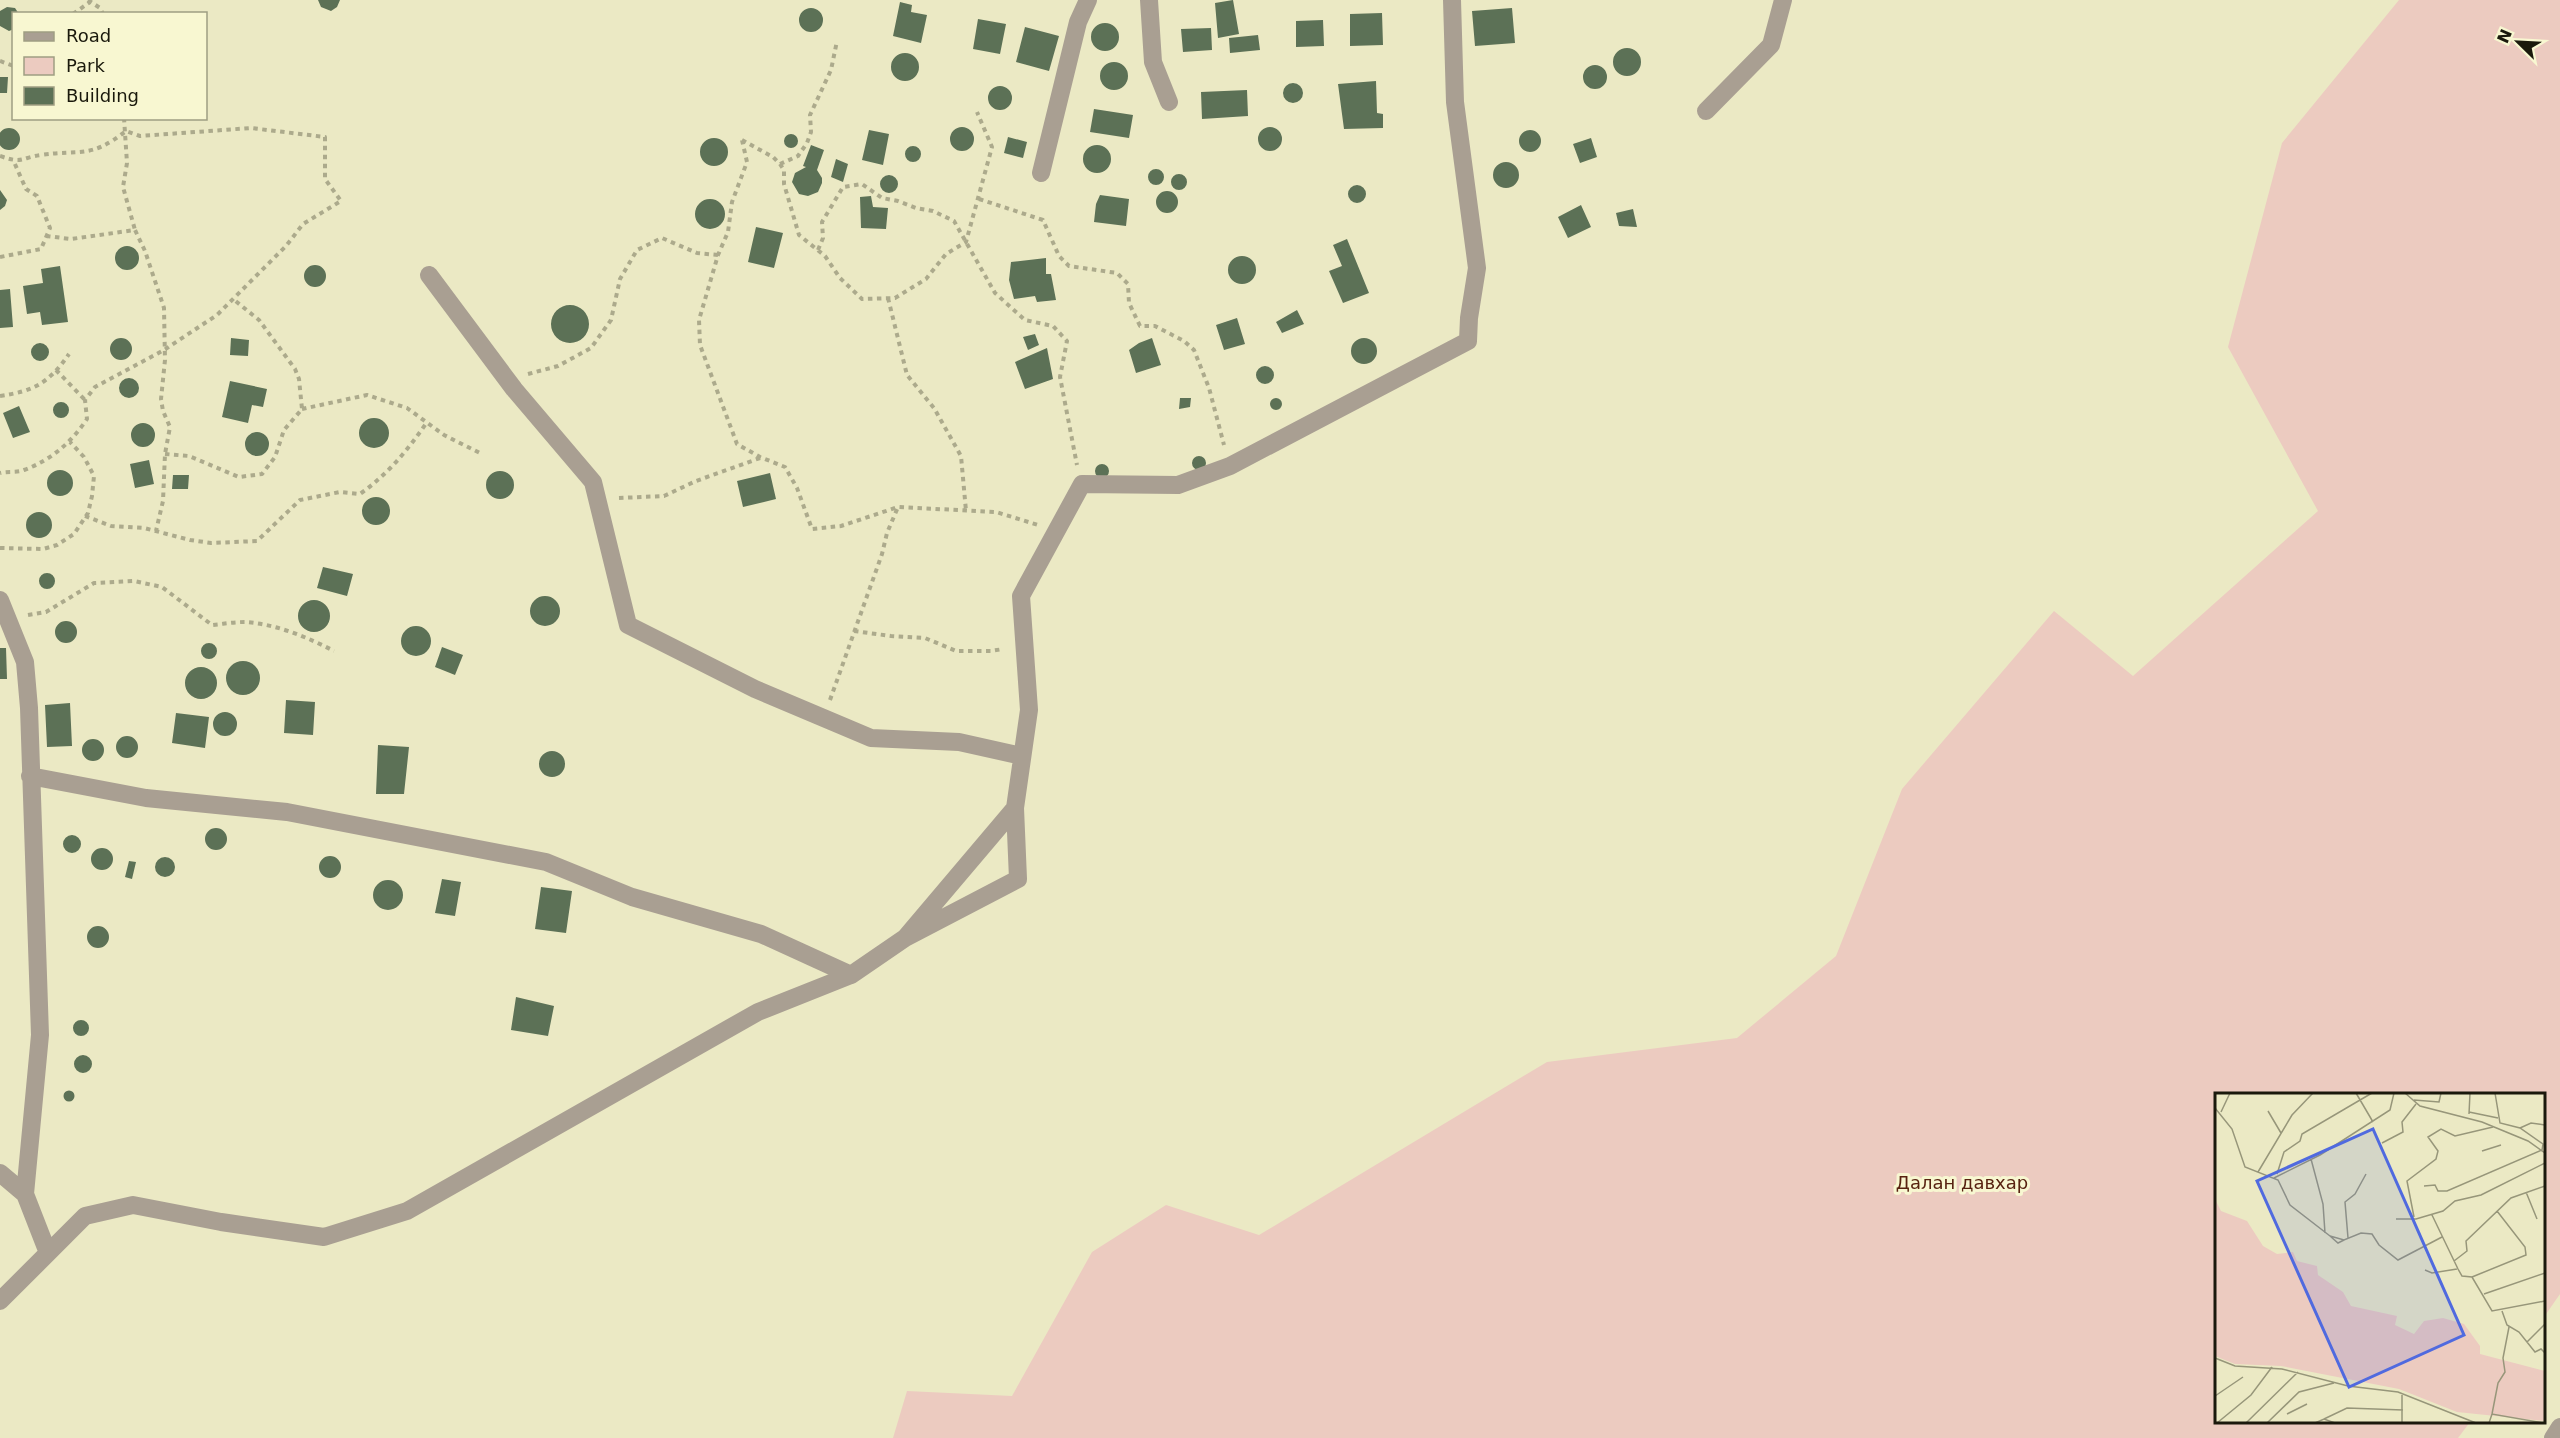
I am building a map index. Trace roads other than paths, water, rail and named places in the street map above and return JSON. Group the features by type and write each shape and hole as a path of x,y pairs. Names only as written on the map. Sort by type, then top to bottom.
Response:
{"street":[{"path":"1041,173 1077,22 1088,0"},
{"path":"1149,0 1153,62 1169,102"},
{"path":"0,1302 85,1216 133,1205 221,1222 324,1237 407,1211 758,1012 852,975 905,938 1018,879 1015,808 1029,710 1021,596 1082,484 1178,485 1230,466 1468,341 1477,268 1455,102 1452,0"},
{"path":"1706,111 1771,45 1783,0"},
{"path":"429,275 507,380 593,482 628,625 755,689 871,738 959,742 1022,756"},
{"path":"0,600 25,662 29,708 40,1035 25,1194 48,1253"},
{"path":"30,776 146,798 287,812 546,862 632,897 761,934 852,975"},
{"path":"905,938 1015,808"},
{"path":"0,1173 25,1194"},
{"path":"2553,1438 2560,1427"}],"park label":[{"name":"Далан давхар","path":"1962,1182"}]}
